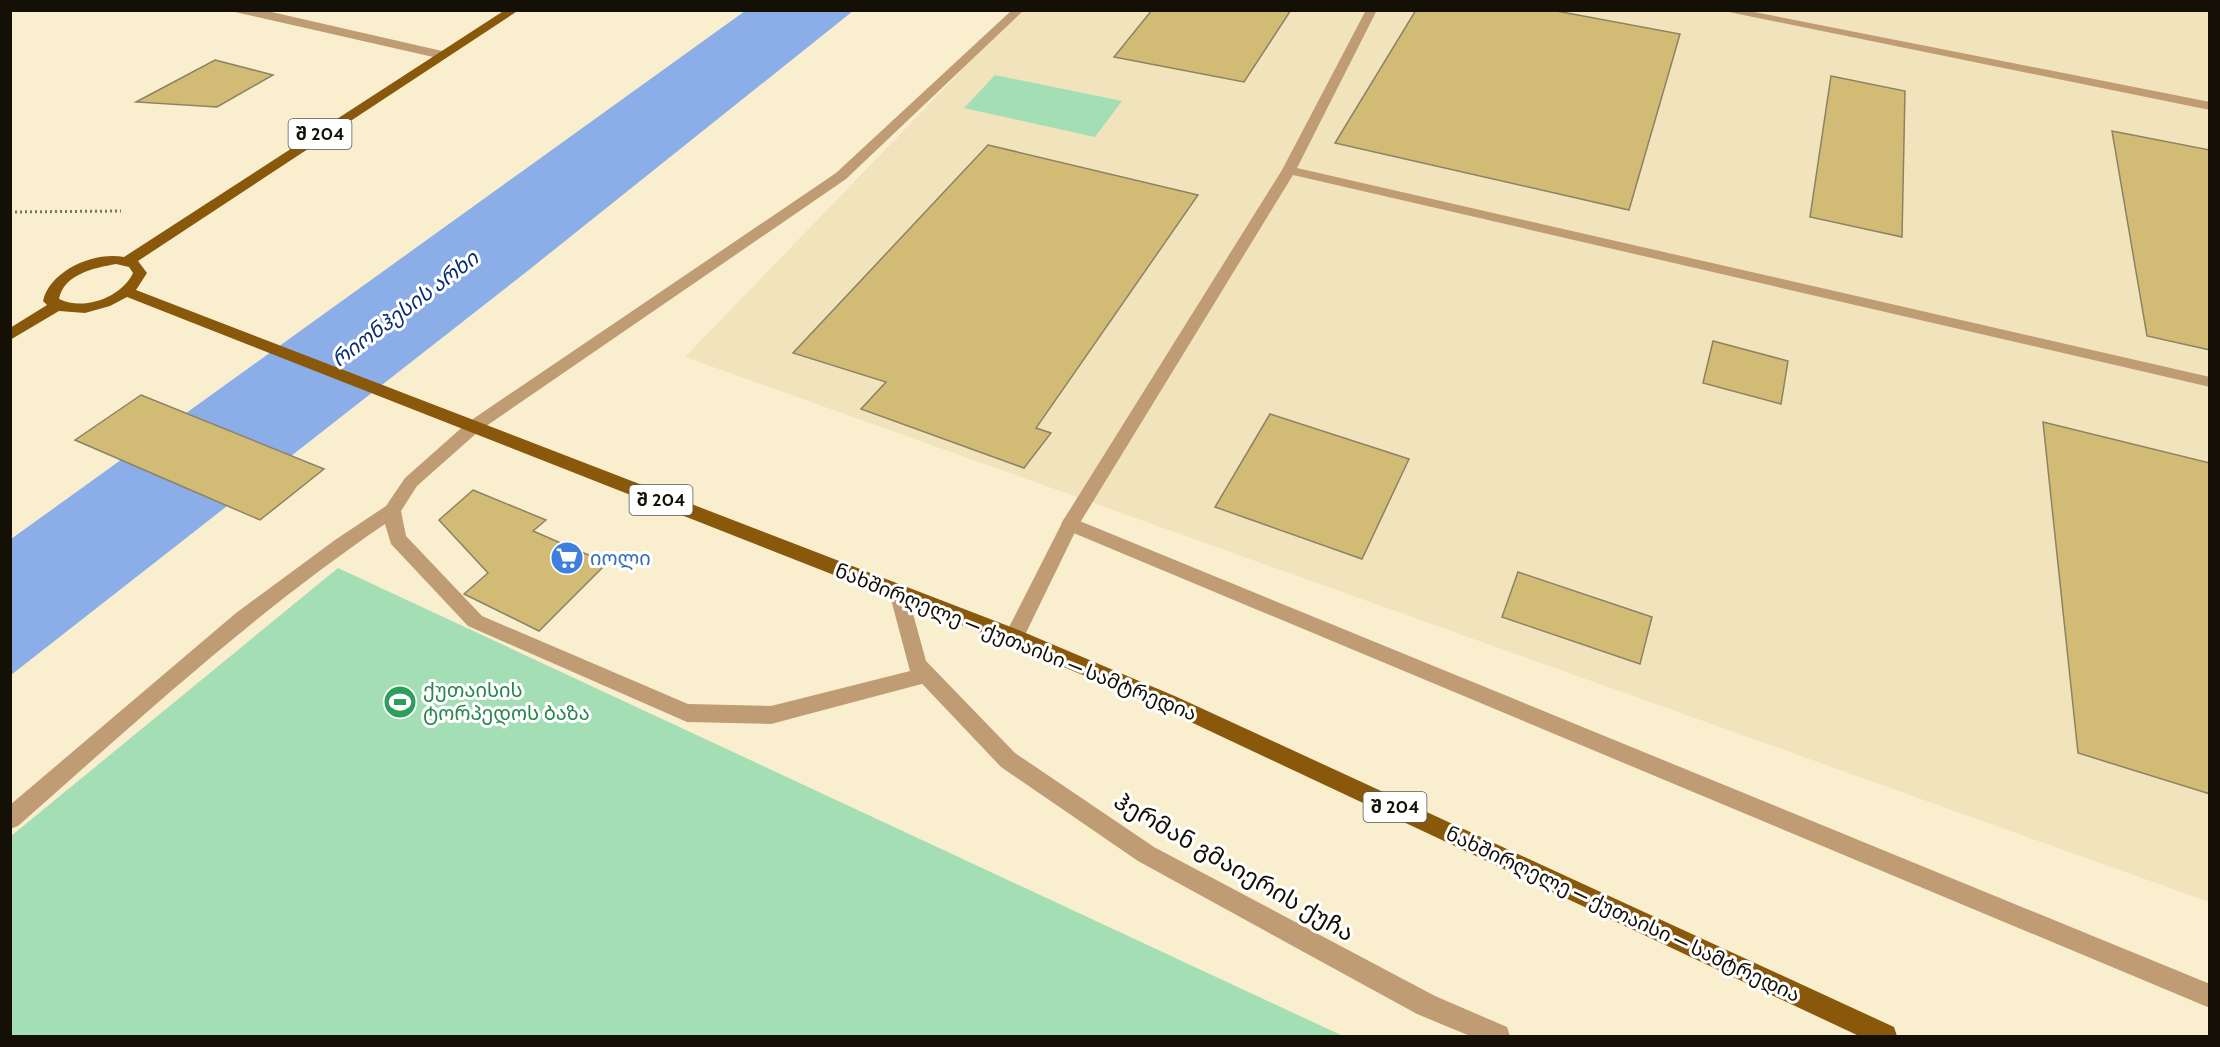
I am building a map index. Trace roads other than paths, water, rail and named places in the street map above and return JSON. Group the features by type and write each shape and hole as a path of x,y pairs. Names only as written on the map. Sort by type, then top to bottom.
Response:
{"main road":[{"name":"შ 204","path":"128,261 514,10"},
{"path":"128,261 136,264 140,269 141,275 138,282 127,292 107,303 78,309 56,306 51,301 51,294 55,286 69,275 103,262 128,261"},
{"name":"ნახშირღელე — ქუთაისი — სამტრედია","path":"127,292 1014,637 1181,708 1886,1036"},
{"path":"10,335 56,306"}],"street":[{"path":"231,10 260,13 442,55"},
{"path":"10,819 225,631 338,546 392,511 411,482 473,427 841,176 1019,10"},
{"path":"1014,637 1070,524 1289,170 1372,10"},
{"path":"1732,11 2210,106"},
{"path":"1289,170 2210,382"},
{"path":"392,511 397,539 475,621 687,713 771,715 926,675"},
{"path":"1070,524 2210,996"},
{"name":"ჰერმან გმაიერის ქუჩა","path":"898,592 917,665 1008,760 1146,854 1426,1005 1498,1036"}],"water":[{"name":"რიონჰესის არხი","path":"745,11 853,11 525,273 11,675 11,539"}],"place":[{"name":"იოლი","path":"567,558"},
{"name":"ქუთაისის ტორპედოს ბაზა","path":"400,702"}]}
